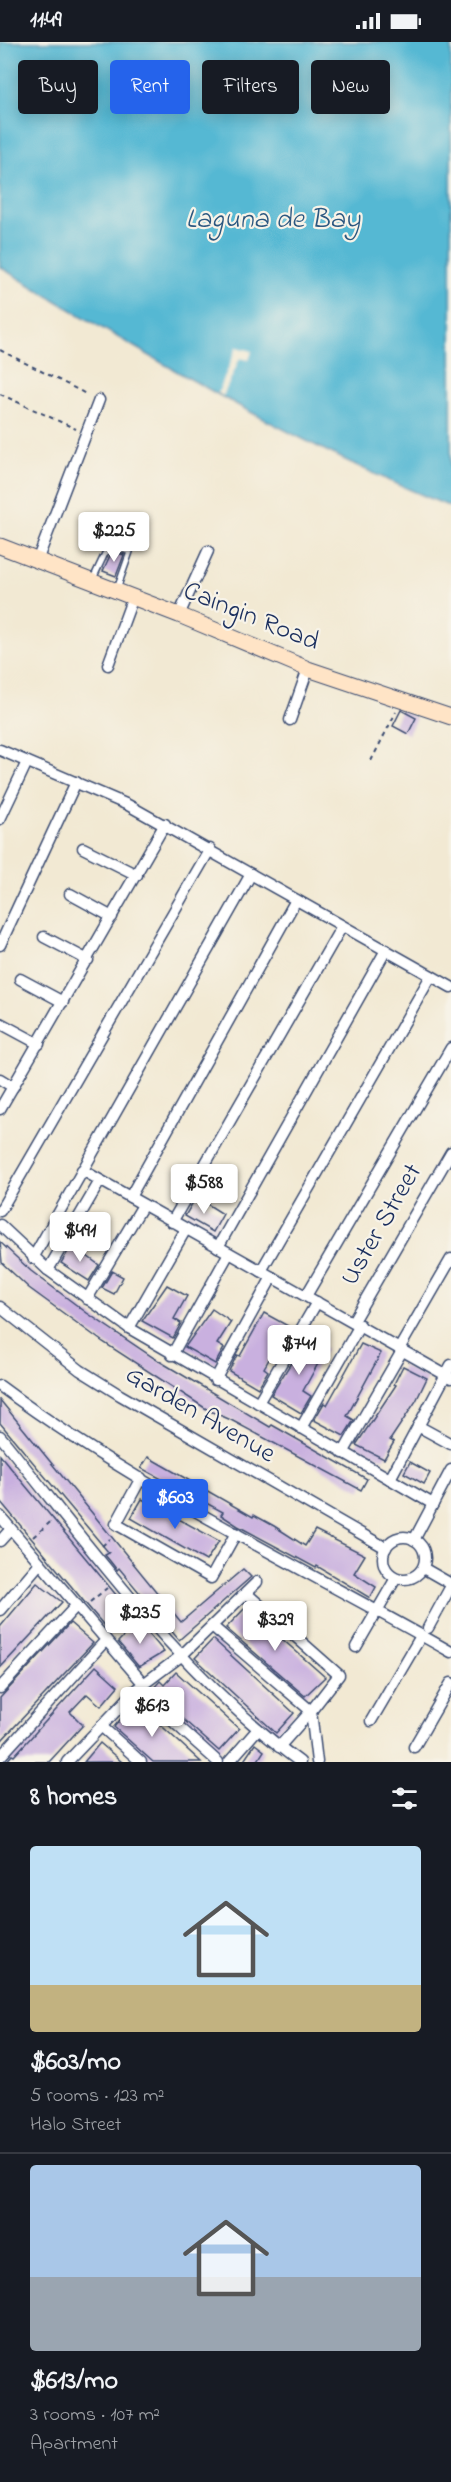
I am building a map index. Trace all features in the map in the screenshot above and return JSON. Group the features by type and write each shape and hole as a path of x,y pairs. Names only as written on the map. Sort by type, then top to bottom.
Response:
{"street":[{"path":"37,561 99,400"},
{"name":"Caingin Road","path":"0,546 179,615 308,669 451,717"},
{"path":"179,615 208,551"},
{"path":"108,665 133,597"},
{"path":"290,720 308,669"},
{"path":"0,750 76,782 165,824 451,987"},
{"path":"0,819 27,762"},
{"path":"0,945 76,782"},
{"path":"0,1109 165,824"},
{"path":"84,848 137,875"},
{"path":"0,1211 210,849"},
{"path":"33,1258 251,874"},
{"path":"70,894 112,917"},
{"path":"130,1197 296,900"},
{"path":"172,1222 342,926"},
{"path":"44,937 88,960"},
{"path":"218,1247 386,950"},
{"path":"261,1270 431,976"},
{"path":"20,979 63,1002"},
{"path":"0,1023 39,1044"},
{"path":"306,1296 451,1048"},
{"path":"0,1079 13,1087"},
{"name":"Uster Street","path":"301,1428 356,1323 451,1152"},
{"path":"82,1170 448,1377"},
{"path":"48,1269 100,1181"},
{"path":"87,1299 143,1205"},
{"path":"0,1225 33,1258 129,1328 215,1380 433,1504"},
{"path":"129,1328 186,1229"},
{"path":"172,1355 229,1253"},
{"path":"343,1452 451,1259"},
{"path":"215,1380 273,1277"},
{"path":"258,1403 317,1302"},
{"name":"Garden Avenue","path":"0,1307 80,1370 120,1395 386,1548"},
{"path":"390,1479 418,1426 448,1377 451,1365"},
{"path":"0,1386 37,1413 141,1478 375,1611 424,1632 451,1652"},
{"path":"418,1426 451,1444"},
{"path":"0,1436 181,1656 258,1729 300,1762"},
{"path":"414,1540 451,1470"},
{"path":"141,1478 116,1524 211,1578 236,1533"},
{"path":"0,1516 79,1607 140,1686 218,1762"},
{"path":"0,1541 10,1530"},
{"path":"398,1538 414,1540 425,1555 423,1568 411,1578 396,1578 385,1568 383,1561 386,1548 398,1538"},
{"path":"0,1610 40,1563"},
{"path":"371,1721 451,1585 423,1568"},
{"path":"356,1647 396,1578"},
{"path":"67,1762 140,1686 181,1656 256,1582"},
{"path":"246,1593 339,1675 279,1747"},
{"path":"0,1688 79,1607"},
{"path":"212,1626 311,1711 318,1762"},
{"path":"0,1757 106,1640"},
{"path":"414,1747 451,1683"},
{"path":"100,1726 141,1762"},
{"path":"229,1762 258,1729"}],"lane":[{"path":"92,581 109,545 130,552 117,591"}],"path":[{"path":"0,350 99,400"},
{"path":"0,394 86,434"},
{"path":"371,761 402,702"},
{"path":"23,1544 62,1512"},
{"path":"79,1607 118,1579"}],"water":[{"name":"Laguna de Bay","path":"0,42 451,42 451,507 334,455 277,426 165,365 0,267"}],"pier":[{"path":"237,347 252,351 249,360 240,358 223,396 218,393"}],"building":[{"path":"112,551 124,555 116,576 103,571"},
{"path":"401,710 416,718 408,734 393,726"},
{"path":"196,1197 223,1214 213,1232 185,1216"},
{"path":"0,1242 31,1271 87,1313 154,1358 270,1427 272,1425 367,1479 361,1490 208,1410 103,1342 29,1288 2,1263"},
{"path":"72,1245 99,1265 89,1281 61,1263"},
{"path":"112,1271 123,1277 114,1294 102,1288"},
{"path":"167,1285 187,1296 174,1319 181,1323 173,1338 142,1321"},
{"path":"212,1309 231,1322 217,1344 224,1348 215,1364 185,1347"},
{"path":"264,1313 288,1326 264,1368 268,1371 258,1388 229,1371"},
{"path":"307,1337 326,1349 303,1391 311,1396 301,1413 271,1395"},
{"path":"361,1344 381,1353 347,1416 354,1420 344,1436 314,1420 324,1403 327,1405"},
{"path":"403,1366 427,1378 416,1401 390,1440 394,1442 384,1459 356,1445 396,1385 394,1384"},
{"path":"0,1400 181,1622 243,1569 251,1577 179,1640 119,1568 117,1570 105,1555 109,1553 0,1423"},
{"path":"0,1455 127,1608 107,1629 0,1501"},
{"path":"148,1457 253,1517 254,1515 274,1526 305,1546 315,1530 365,1555 354,1573 376,1587 370,1598 317,1566 316,1568 238,1526 221,1515 223,1512 141,1468"},
{"path":"410,1462 430,1473 424,1484 404,1473"},
{"path":"142,1499 219,1541 206,1561 131,1518"},
{"path":"37,1583 62,1602 0,1668 0,1627"},
{"path":"246,1607 325,1677 305,1696 226,1628"},
{"path":"138,1621 164,1652 139,1667 118,1642"},
{"path":"70,1623 93,1643 0,1742 0,1698"},
{"path":"213,1639 294,1713 276,1733 195,1658"},
{"path":"96,1666 118,1686 101,1706 87,1694 70,1712 83,1725 49,1762 6,1762 12,1755 14,1756"},
{"path":"176,1672 239,1729 219,1751 151,1691 160,1681 164,1685"},
{"path":"135,1702 201,1762 153,1762 114,1727"},
{"path":"100,1743 122,1762 84,1762"},
{"path":"255,1744 264,1751 257,1762 243,1762"}]}
